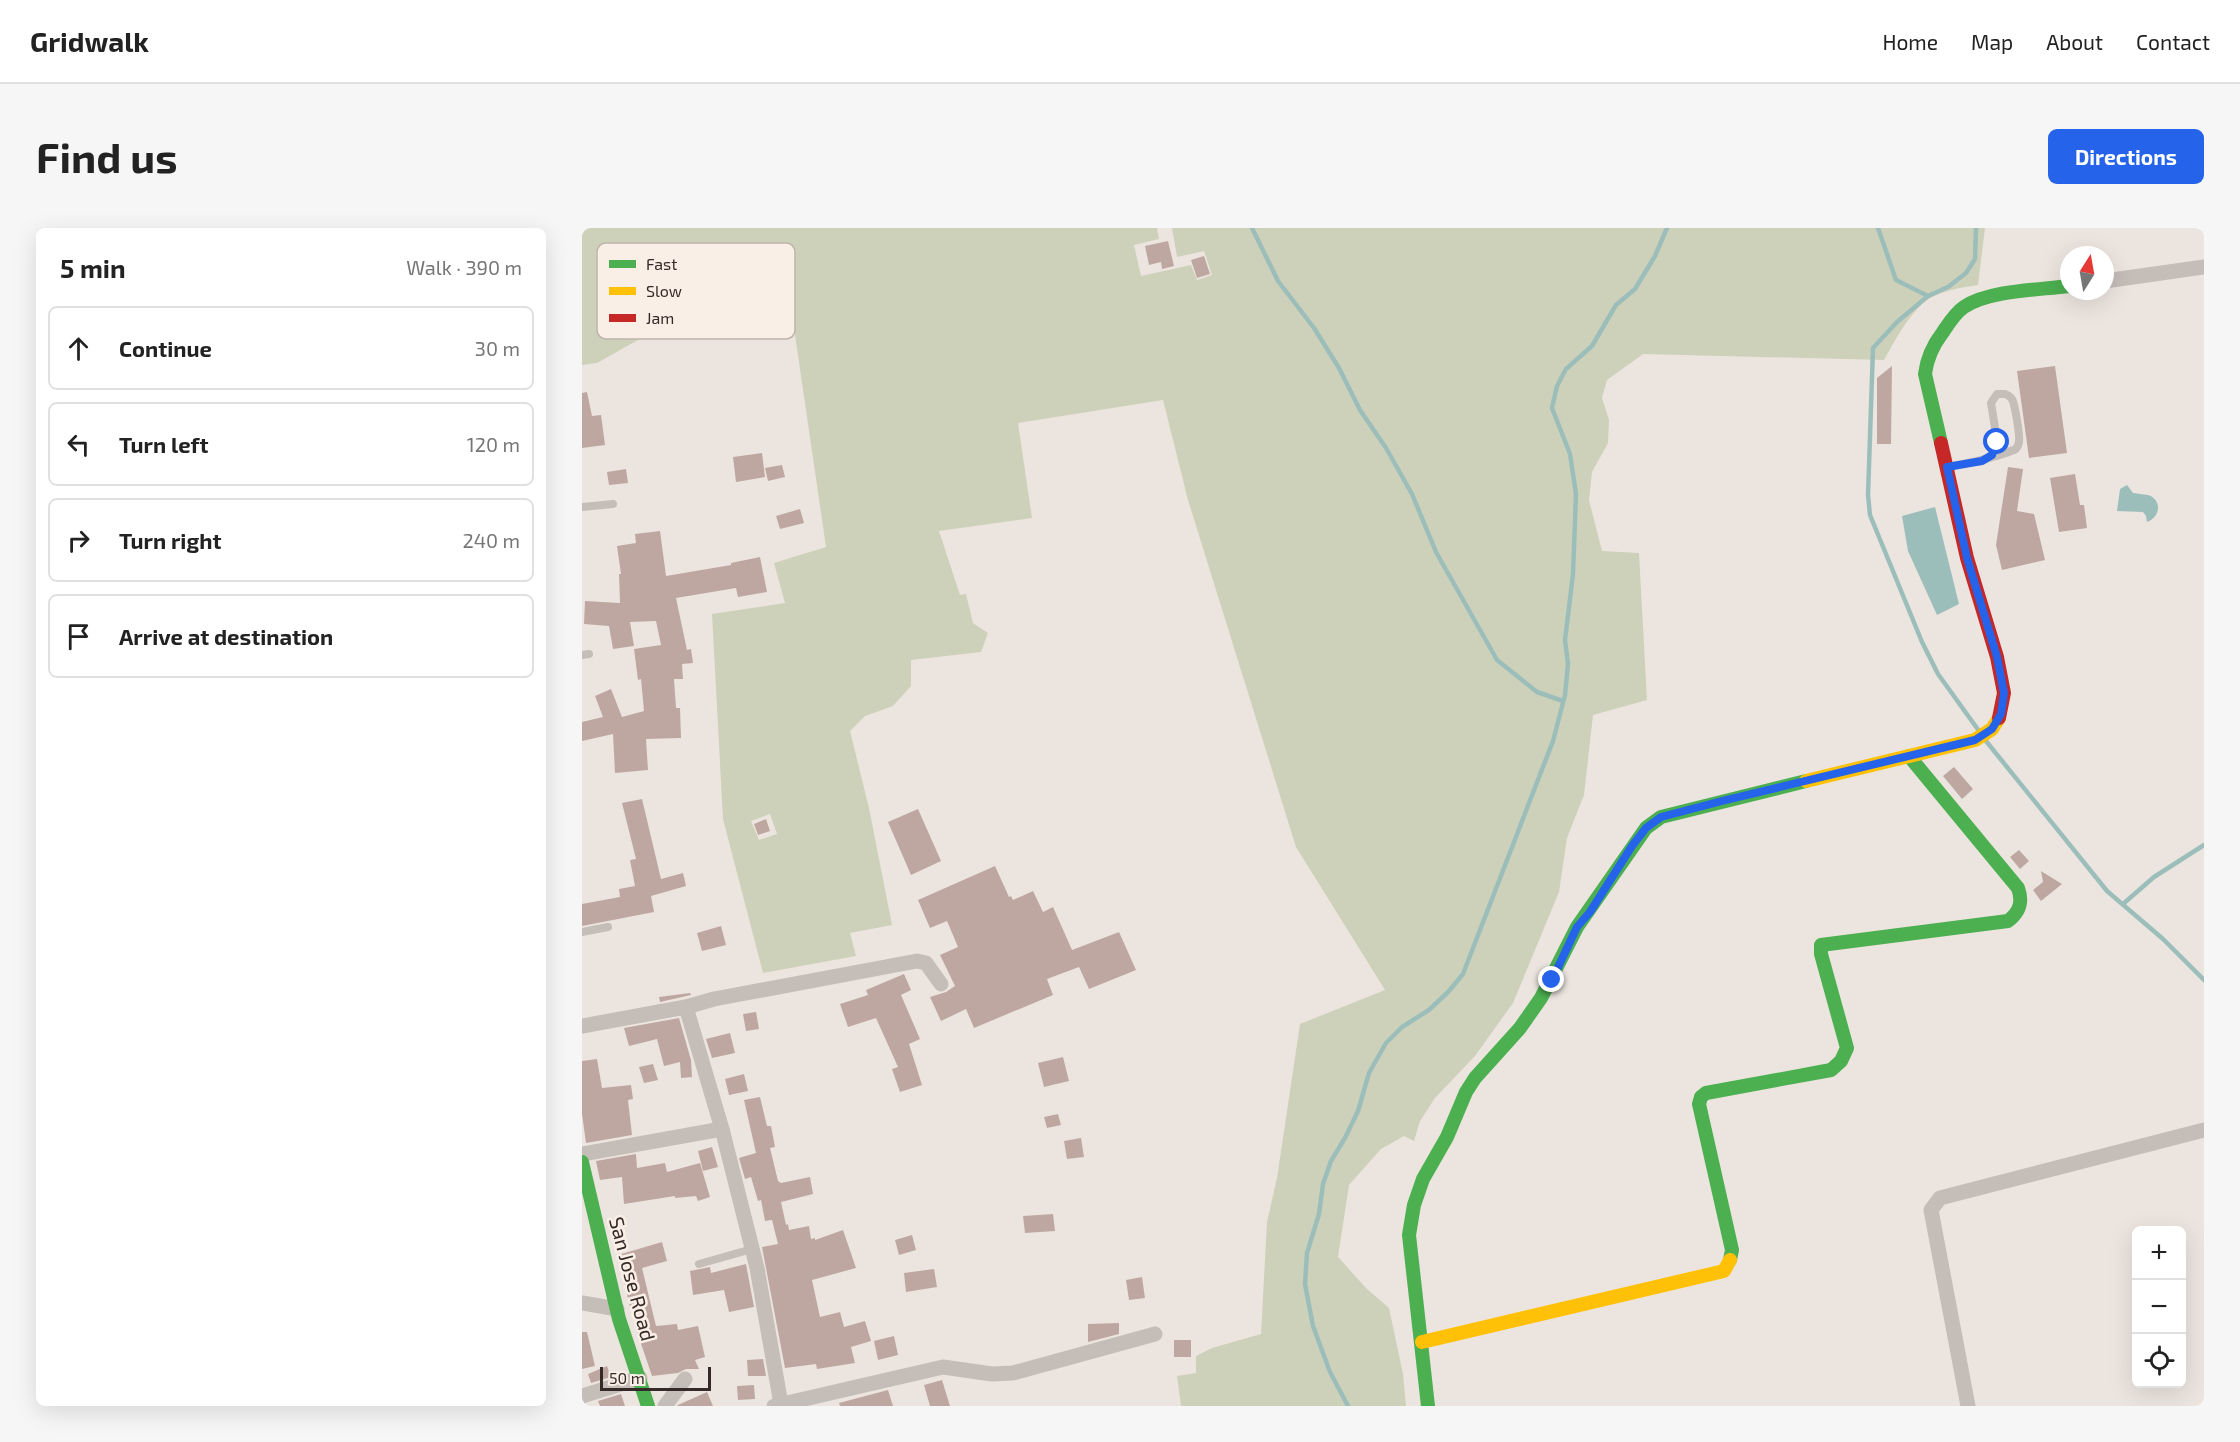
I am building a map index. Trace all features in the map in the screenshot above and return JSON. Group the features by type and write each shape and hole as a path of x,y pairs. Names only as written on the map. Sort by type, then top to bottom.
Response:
{"street":[{"path":"2114,280 2204,267"},
{"path":"1428,1406 1409,1235 1414,1205 1423,1179 1447,1137 1466,1092 1475,1078 1520,1028 1541,998 1577,927 1590,912 1646,828 1661,817 1975,740 1992,729 2001,714 2004,693 1997,657 1967,558 1925,374 1930,349 1963,308 1977,301 2060,287"},
{"path":"1422,1342 1724,1271 1732,1250 1699,1104 1701,1097 1706,1093 1831,1070 1841,1061 1846,1048 1821,954 1821,945 2008,921 2021,907 2018,888 1909,756"},
{"path":"582,1026 917,961 926,963 941,984"},
{"path":"686,1007 722,1130 752,1249 777,1405 943,1366 992,1374 1013,1373 1155,1334"},
{"path":"582,1154 722,1130"},
{"path":"1968,1406 1931,1210 1940,1198 2204,1130"},
{"name":"San Jose Road","path":"582,1161 617,1309 648,1406"},
{"path":"582,1303 617,1309"},
{"path":"582,1396 640,1378"},
{"path":"665,1406 685,1379"}],"lane":[{"path":"1947,467 1982,461 1992,455 2010,452 2016,448 2019,441 2013,401 2005,393 1997,394 1991,403 1997,442 2000,448 2010,452"},
{"path":"1992,455 1997,442"},
{"path":"582,507 614,504"},
{"path":"582,932 608,927"},
{"path":"699,1264 752,1249"}],"green space":[{"path":"582,228 1157,228 1159,239 1134,245 1141,276 1191,265 1197,280 1212,275 1204,251 1177,257 1172,228 1985,228 1978,285 1929,298 1907,322 1884,360 1643,354 1607,380 1602,398 1609,420 1608,443 1592,472 1589,500 1602,551 1639,553 1647,700 1593,715 1584,795 1567,838 1559,892 1513,1003 1475,1056 1435,1098 1420,1121 1414,1141 1404,1136 1381,1149 1349,1185 1338,1257 1367,1289 1389,1308 1403,1374 1406,1406 1181,1406 1177,1376 1196,1373 1196,1356 1212,1348 1261,1334 1267,1222 1277,1178 1300,1024 1385,990 1296,847 1188,500 1163,400 1018,423 1032,518 939,531 960,595 966,594 973,623 988,633 981,652 911,660 911,686 893,706 865,716 850,731 869,808 892,925 850,933 856,956 763,973 723,819 712,614 785,603 774,563 826,547 795,335 795,243 597,243 597,339 640,339 597,363 582,365","holes":["770,814 777,834 759,840 751,821"]}],"water":[{"path":"2127,485 2133,493 2148,495 2156,500 2158,508 2152,520 2147,522 2143,512 2117,511 2120,489"},
{"path":"1935,507 1959,604 1937,615 1908,551 1902,516"}],"building":[{"path":"1168,241 1174,266 1162,269 1161,262 1149,265 1145,246"},
{"path":"1204,256 1210,274 1197,278 1191,260"},
{"path":"1892,366 1891,444 1877,444 1877,378"},
{"path":"2055,366 2067,453 2029,458 2017,371"},
{"path":"587,392 592,416 601,415 605,445 582,448 582,393"},
{"path":"762,453 765,477 736,482 733,457"},
{"path":"782,465 785,477 768,481 765,468"},
{"path":"2008,467 2023,469 2017,511 2034,514 2045,560 2002,570 1996,545"},
{"path":"626,469 628,483 609,485 607,472"},
{"path":"2075,474 2080,505 2084,505 2087,528 2059,532 2050,478"},
{"path":"800,509 804,523 780,529 776,516"},
{"path":"660,531 666,576 731,565 731,563 760,557 767,592 738,597 736,588 676,598 687,650 691,649 693,663 682,664 683,679 674,679 676,708 680,708 681,738 646,739 648,770 615,773 613,734 582,741 582,722 603,717 595,696 611,689 622,717 644,711 641,679 638,680 634,649 661,645 656,621 630,622 634,646 613,649 609,626 584,624 585,601 620,603 619,574 621,574 617,546 636,543 635,534"},
{"path":"1954,767 1973,789 1962,799 1943,776"},
{"path":"642,799 661,879 683,873 686,886 651,896 654,912 582,926 582,904 620,897 619,889 635,886 630,860 636,859 622,803"},
{"path":"918,809 941,861 911,875 888,822"},
{"path":"766,819 770,831 758,835 754,824"},
{"path":"2019,850 2029,861 2020,869 2010,857"},
{"path":"995,866 1009,897 1011,896 1013,900 1033,891 1043,912 1053,907 1072,950 1119,932 1136,970 1089,989 1079,967 1047,979 1053,995 974,1028 966,1009 941,1021 930,997 946,992 955,986 940,955 958,947 947,921 930,928 918,900"},
{"path":"2041,871 2062,884 2041,901 2033,890 2043,882"},
{"path":"721,926 726,945 702,951 697,933"},
{"path":"904,974 911,990 901,995 920,1039 909,1044 922,1085 900,1092 892,1069 898,1067 876,1018 848,1027 840,1004 868,995 866,990"},
{"path":"690,993 691,995 660,1002 659,997"},
{"path":"756,1012 759,1029 746,1031 743,1014"},
{"path":"679,1018 691,1060 692,1077 681,1078 680,1062 664,1066 657,1039 629,1046 624,1028"},
{"path":"730,1033 735,1053 712,1058 706,1039"},
{"path":"1063,1057 1069,1081 1044,1087 1038,1063"},
{"path":"597,1059 602,1088 631,1085 633,1099 628,1100 632,1135 586,1143 582,1114 582,1061"},
{"path":"653,1064 658,1080 644,1083 639,1067"},
{"path":"744,1074 748,1091 729,1095 725,1079"},
{"path":"760,1097 767,1126 771,1126 775,1147 770,1148 778,1181 781,1183 810,1177 813,1194 781,1202 789,1230 809,1226 811,1239 815,1238 815,1240 843,1230 856,1268 812,1280 820,1317 840,1312 844,1327 865,1321 871,1341 851,1347 855,1363 817,1369 816,1364 785,1368 762,1247 778,1244 772,1220 765,1221 761,1200 758,1201 751,1177 745,1179 739,1158 756,1153 744,1100"},
{"path":"1058,1114 1061,1125 1047,1128 1044,1117"},
{"path":"1081,1138 1084,1157 1067,1159 1064,1141"},
{"path":"712,1147 718,1167 703,1171 698,1151"},
{"path":"636,1154 637,1168 665,1163 667,1172 700,1163 710,1197 698,1201 696,1196 675,1198 675,1196 624,1204 622,1177 600,1180 596,1161"},
{"path":"1053,1214 1055,1231 1025,1233 1023,1216"},
{"path":"912,1235 916,1250 899,1255 895,1240"},
{"path":"662,1242 667,1261 642,1268 656,1326 677,1324 678,1330 698,1326 705,1357 695,1360 699,1369 686,1369 678,1373 652,1376 636,1329 634,1306 630,1307 618,1255"},
{"path":"746,1264 754,1307 729,1312 724,1290 693,1295 690,1271 710,1267 711,1273"},
{"path":"934,1269 937,1287 906,1292 904,1273"},
{"path":"1142,1277 1145,1298 1129,1300 1126,1280"},
{"path":"1119,1323 1119,1334 1088,1342 1088,1324"},
{"path":"582,1332 587,1332 595,1366 582,1369"},
{"path":"894,1336 898,1355 878,1360 874,1341"},
{"path":"1174,1340 1191,1340 1191,1357 1174,1357"},
{"path":"763,1359 766,1376 748,1376 747,1360"},
{"path":"607,1366 611,1377 591,1383 588,1374"},
{"path":"942,1380 950,1406 930,1406 924,1385"},
{"path":"754,1385 755,1399 738,1400 737,1386"},
{"path":"888,1390 893,1406 840,1406 839,1403"},
{"path":"707,1392 713,1406 677,1406 678,1405"},
{"path":"621,1394 625,1406 600,1406 598,1401"}],"waterway":[{"path":"1252,228 1278,281 1314,328 1339,368 1360,410 1386,448 1412,494 1436,552 1497,660 1537,692 1563,701"},
{"path":"1348,1406 1330,1372 1313,1326 1305,1284 1307,1253 1319,1214 1323,1184 1331,1161 1358,1111 1369,1073 1386,1043 1402,1027 1429,1010 1463,974 1553,741 1565,695 1568,664 1565,640 1573,574 1576,494 1570,454 1552,408 1557,386 1566,369 1592,346 1616,305 1635,289 1655,256 1667,228"},
{"path":"1878,228 1896,280 1928,296"},
{"path":"1976,228 1975,259 1966,273 1948,287 1928,296 1897,322 1873,348 1868,495 1870,515 1922,642 1938,674 1979,731"},
{"path":"1986,741 2107,891 2163,939 2204,980"},
{"path":"2123,904 2154,877 2204,845"}],"traffic: fast":[{"path":"1941,443 1925,374 1933,347 1955,315 1964,307 1987,297 2060,287"},
{"path":"1730,1260 1732,1250 1699,1104 1701,1097 1706,1093 1831,1070 1841,1061 1847,1048 1821,954 1821,945 2008,921 2019,906 2018,888 1909,756"},
{"path":"1428,1406 1409,1235 1414,1205 1423,1179 1447,1137 1466,1092 1475,1078 1520,1028 1541,998 1577,927 1646,828 1661,817 1806,781"},
{"path":"582,1162 619,1319 648,1406"}],"traffic: slow":[{"path":"1806,781 1975,740 1992,729 1999,718"},
{"path":"1422,1342 1724,1271 1730,1260"}],"traffic: jam":[{"path":"1941,443 1967,558 1997,657 2004,693 1999,718"}],"route":[{"path":"1552,980 1577,927 1590,912 1632,846 1646,828 1661,817 1975,740 1992,729 2001,714 2004,693 1997,657 1967,558 1947,467 1982,461 1992,455 1997,442"}]}
